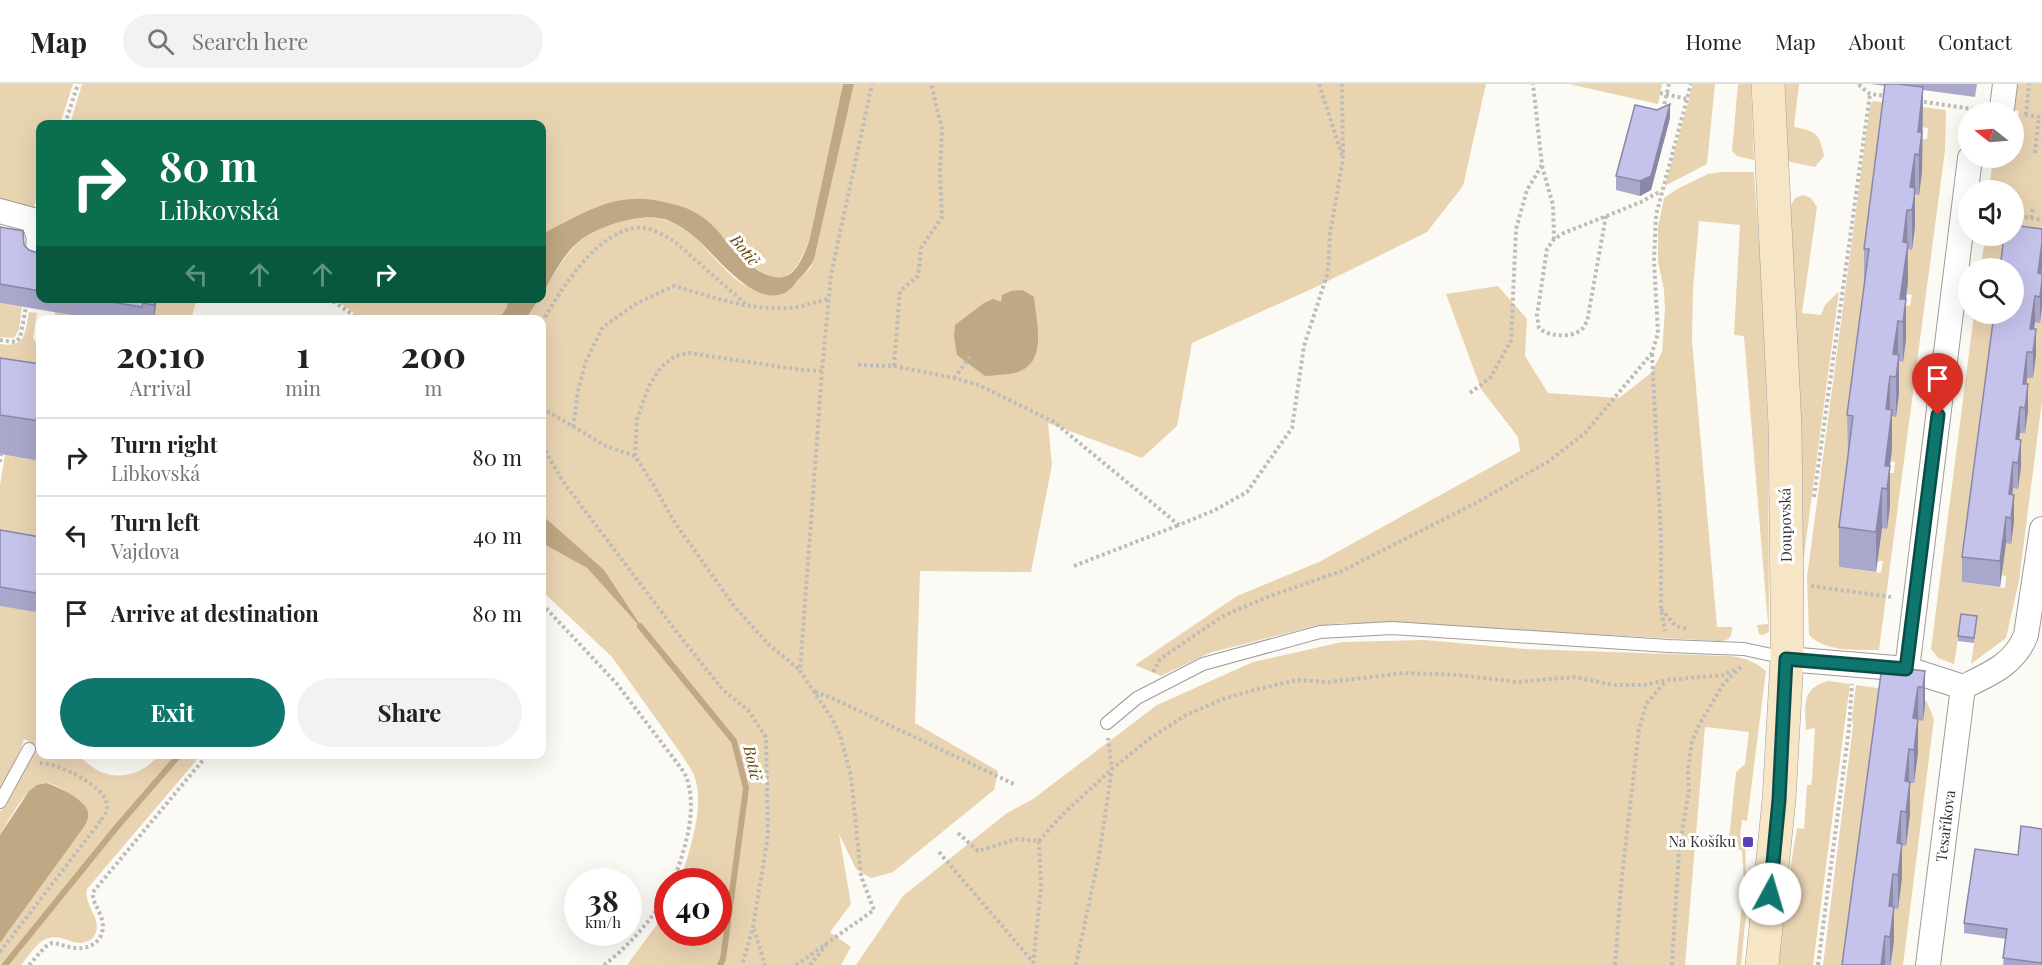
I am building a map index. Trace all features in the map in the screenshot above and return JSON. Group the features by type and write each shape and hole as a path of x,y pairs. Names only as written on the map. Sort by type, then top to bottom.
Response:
{"street":[{"name":"Doupovská","path":"1762,965 1779,800 1779,657 1785,426 1768,84"},
{"path":"2003,102 2005,84"},
{"path":"1906,669 1969,168"},
{"path":"0,211 33,220 36,229"},
{"path":"1779,657 1855,666 1906,669 1963,687 2002,667 2018,651 2023,642 2029,621 2042,529"},
{"name":"Tesaříkova","path":"1928,965 1963,687"}],"lane":[{"path":"1107,723 1137,698 1203,664 1320,632 1392,628 1744,649 1779,657"},
{"path":"0,801 29,749"}],"path":[{"path":"66,120 78,84"},
{"path":"800,671 831,275 872,84"},
{"path":"894,366 900,291 918,276 921,248 942,217 940,171 942,129 931,84"},
{"path":"1319,84 1343,159"},
{"path":"1074,566 1215,510 1247,492 1292,428 1304,346 1328,272 1330,234 1343,159 1342,84"},
{"path":"1533,84 1542,165 1553,205 1554,239"},
{"path":"1661,118 1669,84"},
{"path":"1669,646 1660,609 1661,538 1652,353 1658,333 1654,261 1656,214 1691,84"},
{"path":"1860,84 1870,93 1892,97"},
{"path":"2029,84 2026,116 2040,116 2035,153"},
{"path":"1660,93 1687,99"},
{"path":"1814,497 1870,93"},
{"path":"1915,100 1958,106"},
{"path":"1470,393 1490,378 1511,341 1516,229 1527,190 1542,165"},
{"path":"1606,216 1587,322 1581,330 1570,334 1544,333 1539,328 1537,315 1547,249 1554,239 1606,216 1641,202 1662,190"},
{"path":"2031,218 2033,208"},
{"path":"2024,217 2042,220"},
{"path":"546,316 585,258 604,241 631,230 644,228 674,241 748,306"},
{"path":"573,427 578,391 586,361 603,327 637,303 674,286 748,306 796,307 829,299"},
{"path":"337,303 355,315"},
{"path":"0,340 15,342 20,338 26,307"},
{"path":"634,456 637,419 649,386 661,367 675,356 689,353 822,371"},
{"path":"1137,698 1160,659 1223,616 1270,596 1342,571 1476,503 1549,461 1585,433 1652,353"},
{"path":"954,378 970,357"},
{"path":"858,365 894,366 979,385 1054,422 1179,525"},
{"path":"546,410 606,446 634,456 675,523 734,606 769,645 800,671 840,735 851,776 861,876 874,910 796,965"},
{"path":"546,450 564,483 679,635 723,690 748,710 766,738 768,835 753,927 742,965"},
{"path":"0,462 1,454"},
{"path":"1805,585 1891,597"},
{"path":"546,608 617,684 684,772 689,782 691,801 688,831 677,868"},
{"path":"1660,609 1676,626 1696,630"},
{"path":"1672,965 1679,850 1689,790 1688,769 1692,742 1699,725 1724,682 1738,668 1746,662 1779,657"},
{"path":"1818,965 1855,666"},
{"path":"1033,963 1041,888 1039,841 1062,815 1149,739 1186,715 1223,699 1297,680 1329,682 1404,673 1459,675 1518,682 1574,677 1614,685 1644,685 1667,680 1723,675 1738,668"},
{"path":"1615,965 1622,875 1639,730 1646,704 1667,680"},
{"path":"815,692 1016,785"},
{"path":"1076,965 1099,856 1112,769 1107,723"},
{"path":"29,965 45,947 52,943 78,949 97,943 103,930 103,923 93,902 93,892 204,759"},
{"path":"0,952 103,820 107,811 107,804 94,787 57,765 22,760"},
{"path":"958,833 978,851 1017,839 1039,841"},
{"path":"939,852 1033,963"},
{"path":"604,965 623,948 654,912"},
{"path":"753,927 765,965"},
{"path":"810,965 831,939"}],"shaded area":[{"path":"0,84 73,84 61,120 36,120 36,200 33,210 0,201"},
{"path":"82,84 843,84 809,242 793,271 783,278 772,277 754,268 733,251 714,227 694,212 599,207 546,232 546,120 71,120"},
{"path":"843,84 854,84 814,259 807,271 788,291 775,295 762,294 749,287 723,266 686,230 664,219 655,218 633,219 610,225 582,239 564,257 546,288 546,232 587,211 611,202 650,200 681,206 692,211 711,224 736,254 748,264 770,276 783,277 792,272 809,242"},
{"path":"854,84 1486,84 1463,186 1427,232 1316,287 1192,343 1177,426 1142,458 1048,423 1052,465 1031,572 920,571 915,723 998,771 994,790 893,872 871,878 856,869 839,834 851,904 830,932 851,947 841,965 627,965 654,929 654,946 732,946 732,868 684,868 697,814 697,787 694,775 612,657 546,595 546,545 587,568 642,628 546,520 546,315 529,315 537,303 546,303 546,288 568,254 579,242 607,226 632,219 656,218 676,225 699,241 741,283 761,289 788,291 811,267"},
{"path":"1569,84 1662,84 1658,104"},
{"path":"1693,84 1715,84 1707,164 1665,186"},
{"path":"1738,84 1751,84 1754,160 1737,156 1732,151"},
{"path":"1785,84 1799,84 1794,127 1812,132 1821,143 1824,156 1815,167 1790,162 1788,159"},
{"path":"2017,84 2042,84 2042,255 2024,261 2024,258 1982,258 1984,246 2024,246 2024,180 1990,180 1992,168 2024,168 2024,102 2014,102"},
{"path":"1873,101 1946,110 1945,150 1879,650 1861,650 1824,645 1809,635 1807,577 1870,105","holes":["1886,122 1928,128 1927,139 1922,139 1922,172 1919,194 1915,194 1915,228 1912,249 1907,249 1907,294 1912,295 1910,306 1905,305 1893,394 1899,395 1896,416 1890,416 1890,461 1895,462 1894,473 1888,473 1887,528 1882,528 1877,561 1883,561 1881,573 1839,567 1853,456 1848,455 1864,288"]},
{"path":"1754,172 1768,430 1769,632 1759,634 1757,625 1768,624 1744,336 1734,335 1740,225 1699,221 1693,290 1692,341 1717,627 1732,627 1731,636 1728,639 1719,641 1424,625 1345,623 1315,626 1209,653 1161,676 1135,665 1237,596 1319,562 1520,451 1518,437 1481,389 1446,294 1498,286 1527,319 1525,356 1548,393 1619,398 1651,373 1662,352 1665,310 1664,290 1658,261 1658,227 1664,198 1708,174"},
{"path":"1803,195 1811,198 1817,207 1802,313 1821,315 1825,305 1839,291 1803,563 1790,207 1795,198"},
{"path":"1023,290 1034,297 1038,329 1037,350 1027,367 1018,372 985,376 957,355 955,325 984,303 993,299 1001,302 1002,295 1011,291"},
{"path":"0,303 22,307 19,329 14,338 0,337"},
{"path":"156,303 196,303 192,315 155,315"},
{"path":"340,303 508,303 502,315 357,315"},
{"path":"508,303 536,303 529,315 502,315"},
{"path":"2042,307 2042,401 2019,581 2006,638 1971,664 1977,621 1961,620 1954,664 1938,658 1931,649 1973,324 1996,324 1962,582 2005,588 2006,576 2001,575 2013,488 2018,488 2016,465 2027,378 2033,378 2036,356 2030,355 2035,322"},
{"path":"29,312 37,313 33,338 36,343 36,404 0,402 0,344 15,344 20,341 25,332"},
{"path":"55,312 75,315 55,315"},
{"path":"5,455 36,460 36,555 0,549 0,485"},
{"path":"546,519 604,570 645,632 587,568 546,545"},
{"path":"0,606 36,611 36,745 24,739 0,790"},
{"path":"1425,640 1525,649 1730,656 1749,660 1766,671 1747,821 1742,820 1740,837 1745,839 1747,904 1741,965 1736,965 1744,883 1742,850 1728,848 1736,772 1745,764 1749,732 1705,727 1685,965 856,965 903,896 1007,813 1033,799 1157,705 1253,662 1342,642"},
{"path":"1828,681 1850,684 1813,965 1776,965 1797,828 1804,829 1807,785 1811,785 1812,780 1815,728 1806,730 1806,700 1813,688"},
{"path":"1856,685 1914,693 1927,702 1934,719 1903,965 1891,965 1893,908 1898,908 1902,878 1901,845 1906,845 1910,816 1909,783 1914,783 1918,753 1882,700 1847,965 1823,965 1853,726"},
{"path":"36,748 36,759 81,759 101,772 117,776 140,770 155,759 198,759 87,889 88,902 97,926 92,939 80,943 55,937 45,939 37,945 21,965 0,965 0,943 84,827 81,802 60,788 47,783 40,784 26,795 0,835 0,812"},
{"path":"46,783 64,790 83,803 88,819 0,943 0,835 29,791 37,785"}],"building":[{"path":"1885,84 1923,87 1918,132 1922,132 1919,155 1915,154 1910,187 1915,188 1914,199 1912,210 1907,210 1903,242 1908,243 1900,299 1906,299 1903,322 1898,321 1893,354 1899,355 1896,377 1890,376 1886,409 1892,410 1885,466 1890,466 1887,489 1882,488 1876,532 1839,527 1853,416 1847,415 1869,249 1864,249"},
{"path":"1670,104 1651,176 1640,181 1616,176 1635,105 1657,110"},
{"path":"0,227 23,231 24,245 36,252 36,290 0,284"},
{"path":"2024,227 2042,229 2038,273 2042,274 2042,281 2040,297 2035,296 2030,329 2036,329 2033,352 2027,352 2023,384 2028,384 2025,408 2020,407 2016,439 2021,440 2018,463 2013,462 2009,494 2014,495 2011,518 2006,517 2000,561 1962,557 1993,324 2024,324 2024,258 2001,258 2003,246 2024,246"},
{"path":"118,303 143,303 142,307"},
{"path":"0,358 36,363 36,420 0,415"},
{"path":"0,530 36,536 36,593 0,587"},
{"path":"1961,614 1977,616 1974,638 1958,636"},
{"path":"1882,666 1925,671 1923,687 1918,687 1913,718 1918,719 1914,750 1909,749 1905,781 1910,782 1906,812 1901,811 1897,843 1902,844 1898,875 1893,874 1889,906 1894,907 1890,937 1885,936 1881,965 1842,965"},
{"path":"2021,826 2042,829 2042,963 2003,958 2007,929 1964,923 1975,849 2018,855"}],"waterway":[{"name":"Botič","path":"640,626 734,741 746,788 723,959 720,965"},
{"path":"5,965 116,828 176,759"}],"place":[{"name":"Na Košíku","path":"1748,842"}],"route":[{"path":"1770,894 1779,800 1786,659 1906,669 1938,415"}]}
